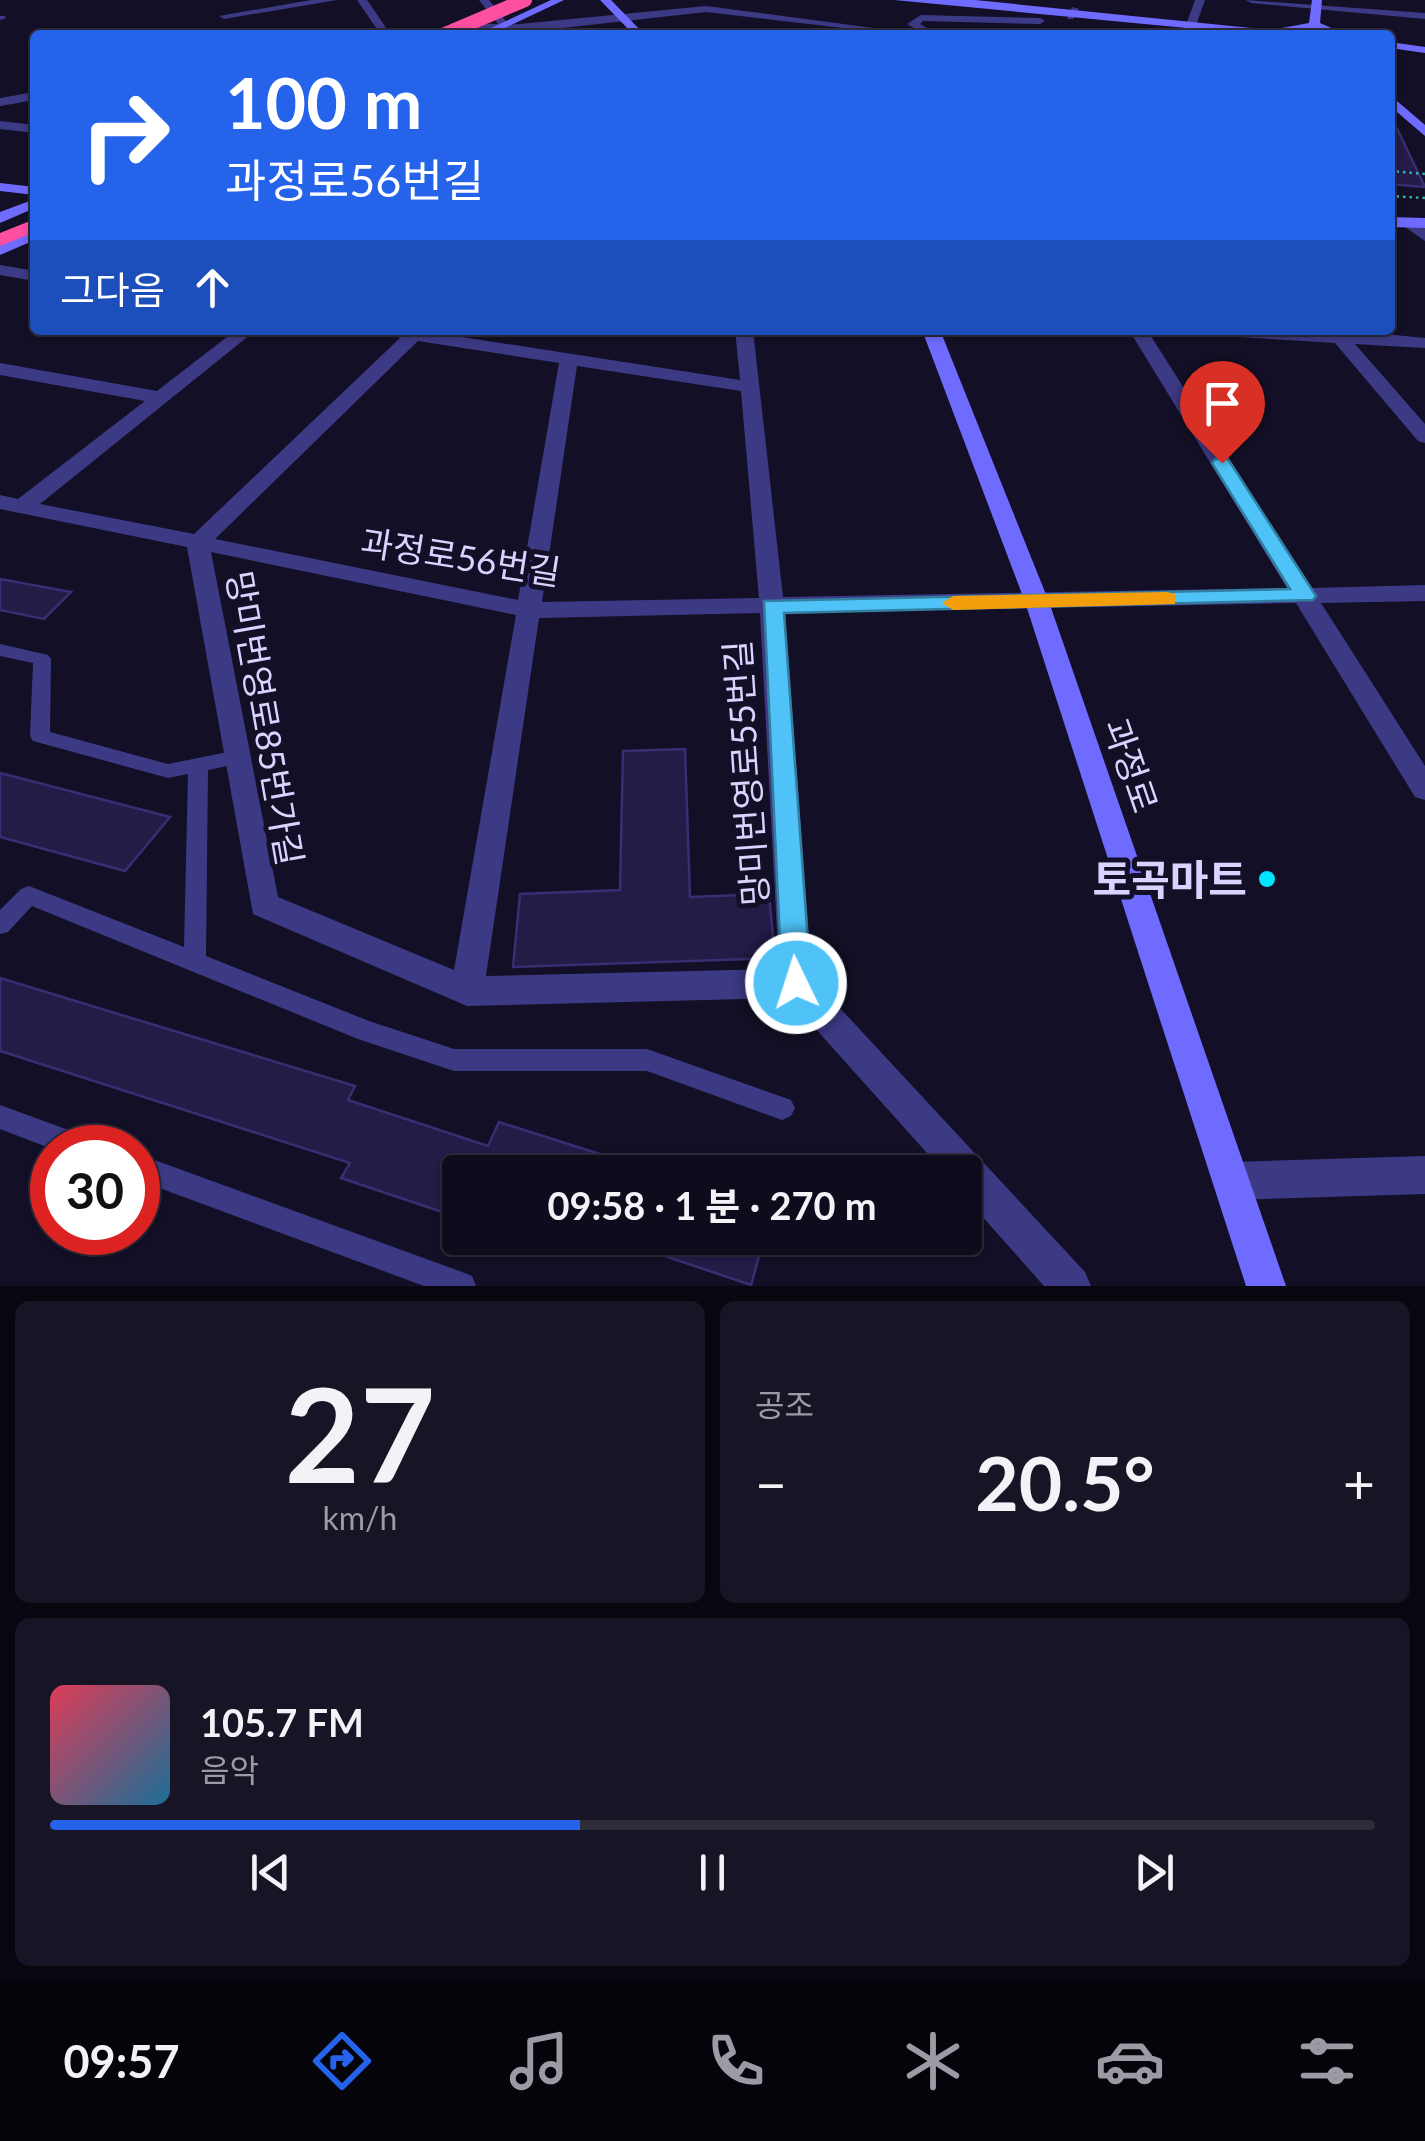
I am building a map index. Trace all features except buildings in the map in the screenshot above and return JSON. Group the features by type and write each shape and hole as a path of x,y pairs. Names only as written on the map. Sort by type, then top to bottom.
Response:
{"highway":[{"path":"447,30 525,0"},
{"path":"477,30 546,0"},
{"path":"0,226 30,213"},
{"path":"0,240 30,227"}],"main road":[{"path":"447,30 488,4 512,0"},
{"path":"504,29 559,0"},
{"path":"606,0 635,30"},
{"path":"900,0 1240,30"},
{"path":"1314,30 1317,3"},
{"path":"1073,13 1203,30"},
{"path":"1395,47 1425,50"},
{"path":"1395,104 1425,132"},
{"path":"0,187 30,190"},
{"path":"0,218 30,205"},
{"path":"0,250 30,236"},
{"name":"과정로","path":"933,335 1037,602 1266,1286"}],"street":[{"path":"221,30 227,0"},
{"path":"224,16 332,0"},
{"path":"362,0 383,30"},
{"path":"706,9 719,0"},
{"path":"1192,25 1200,0"},
{"path":"1251,0 1317,3 1420,16 1414,0"},
{"path":"923,30 912,24 938,2"},
{"path":"488,4 504,29"},
{"path":"447,30 504,29 706,9 881,27 921,18 1040,22"},
{"path":"0,102 30,97"},
{"path":"0,125 30,128"},
{"path":"1418,223 1425,236"},
{"path":"0,270 30,275"},
{"path":"11,504 161,398 241,335"},
{"path":"414,335 750,387"},
{"name":"망미번영로85번가길","path":"414,335 198,542 264,905 466,990"},
{"name":"망미번영로55번길","path":"745,335 772,606 796,983"},
{"path":"1141,335 1425,789"},
{"path":"1337,335 1425,437"},
{"path":"1346,335 1425,343"},
{"path":"569,359 466,990 796,983 1070,1286"},
{"path":"0,369 161,398"},
{"name":"과정로56번길","path":"11,504 530,610 1425,592"},
{"path":"1233,1181 1425,1175"}],"lane":[{"path":"0,650 42,659 40,736 168,771 238,757"},
{"path":"194,962 198,765"},
{"path":"0,924 29,895 366,1031 454,1060 647,1060 782,1108"},
{"path":"0,1117 30,1128"},
{"path":"160,1175 462,1286"}],"path":[{"path":"1395,171 1425,174"},
{"path":"1395,196 1425,198"}],"slow traffic":[{"path":"953,603 1167,599"}],"place":[{"name":"토곡마트","path":"1267,879"}],"route":[{"path":"796,983 772,606 1306,596 1222,463"}]}
